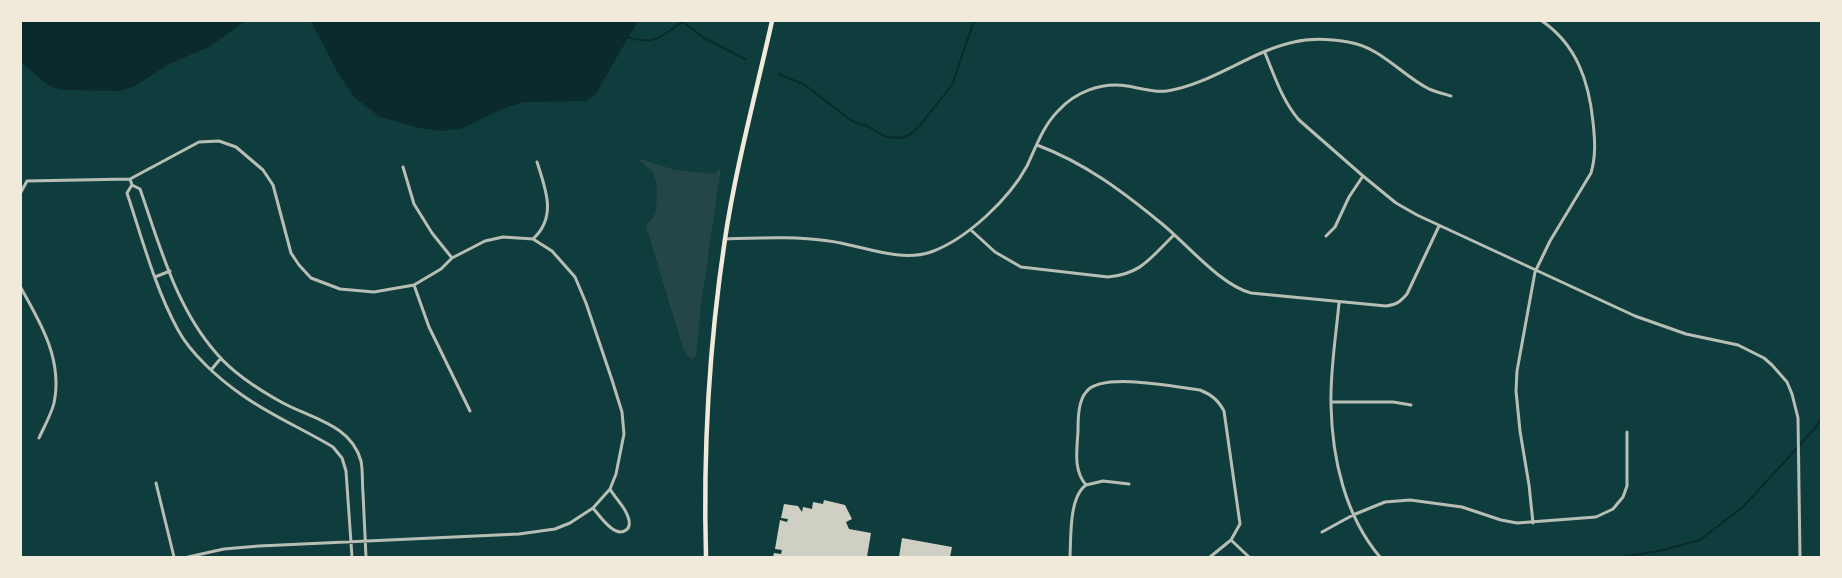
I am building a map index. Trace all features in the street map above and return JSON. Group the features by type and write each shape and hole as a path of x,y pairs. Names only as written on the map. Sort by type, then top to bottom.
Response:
{"main road":[{"path":"706,557 705,437 725,239 734,188 772,21"}],"street":[{"path":"1533,523 1520,431 1516,391 1517,371 1535,272 1550,241 1591,174 1595,143 1589,92 1579,64 1568,44 1542,21"},
{"path":"725,239 827,240 902,255 935,251 971,230 1011,190 1047,123 1074,97 1088,90 1114,85 1167,91 1193,84 1293,42 1322,39 1350,42 1379,54 1429,89 1451,96"},
{"path":"1265,53 1287,105 1299,120 1396,203 1535,272 1660,326 1738,345 1759,355 1772,365 1790,388 1798,418 1800,557"},
{"path":"21,179 27,181 130,179 199,142 219,141 236,147 263,170 273,185 291,253 311,278 340,289 374,292 414,285 441,270 452,258 485,240 503,237 533,239 552,251 574,277 586,303 622,412 624,434 619,465 610,489 593,508 570,523 555,529 519,534 224,549 188,557"},
{"path":"1037,144 1065,156 1107,180 1174,234 1214,270 1243,291 1339,302 1395,305 1407,294 1439,226"},
{"path":"533,239 543,230 548,206 537,162"},
{"path":"404,167 414,204 432,233 452,258"},
{"path":"1326,236 1335,226 1349,197 1363,176"},
{"path":"130,179 132,185 140,189 187,313 221,358 244,378 284,403 323,420 345,433 355,447 362,462 366,557"},
{"path":"21,192 27,181"},
{"path":"132,185 127,193 155,277 179,332 211,370 243,396 333,447 342,458 346,471 352,557"},
{"path":"971,230 995,252 1021,267 1108,277 1121,276 1137,270 1174,234"},
{"path":"155,277 170,271"},
{"path":"414,285 429,327 470,411"},
{"path":"21,288 46,336 52,351 55,370 54,405 39,438"},
{"path":"1339,302 1331,402 1332,427 1346,498 1370,545 1380,557"},
{"path":"211,370 221,358"},
{"path":"1086,485 1081,479 1076,459 1083,397 1086,391 1094,385 1115,381 1161,385 1200,390 1218,399 1224,411 1240,516 1238,531 1231,540 1210,557"},
{"path":"1331,402 1393,402 1412,405"},
{"path":"1322,532 1353,515 1384,502 1410,501 1462,507 1501,520 1533,523 1596,517 1613,509 1619,503 1627,486 1627,432"},
{"path":"1070,557 1077,495 1086,485 1103,482 1129,484"},
{"path":"156,483 174,557"},
{"path":"593,508 616,531 627,530 628,516 610,489"},
{"path":"1231,540 1249,557"}],"shaded area":[{"path":"21,21 245,21 209,47 169,64 135,86 120,91 65,90 45,83 21,62"},
{"path":"311,21 638,21 595,95 586,101 524,102 504,108 463,128 442,131 419,128 380,117 355,98 339,75"},
{"path":"637,158 675,170 715,174 721,167 696,356 693,359 683,348 646,226 656,213 657,185 653,172"}],"building":[{"path":"824,500 845,505 852,519 846,522 849,529 871,533 867,557 773,557 774,553 781,554 782,550 775,549 780,520 787,522 788,519 781,518 784,504 798,506 802,512 803,507 812,509 813,502 823,504"},
{"path":"902,538 952,547 950,557 899,557"}],"waterway":[{"path":"779,74 805,85 852,121 867,126 886,137 901,138 911,134 922,123 952,85 974,21"},
{"path":"627,37 644,40 656,39 680,23 685,23 704,38 745,59"},
{"path":"1621,557 1659,551 1700,540 1743,507 1817,426 1821,418"}]}
